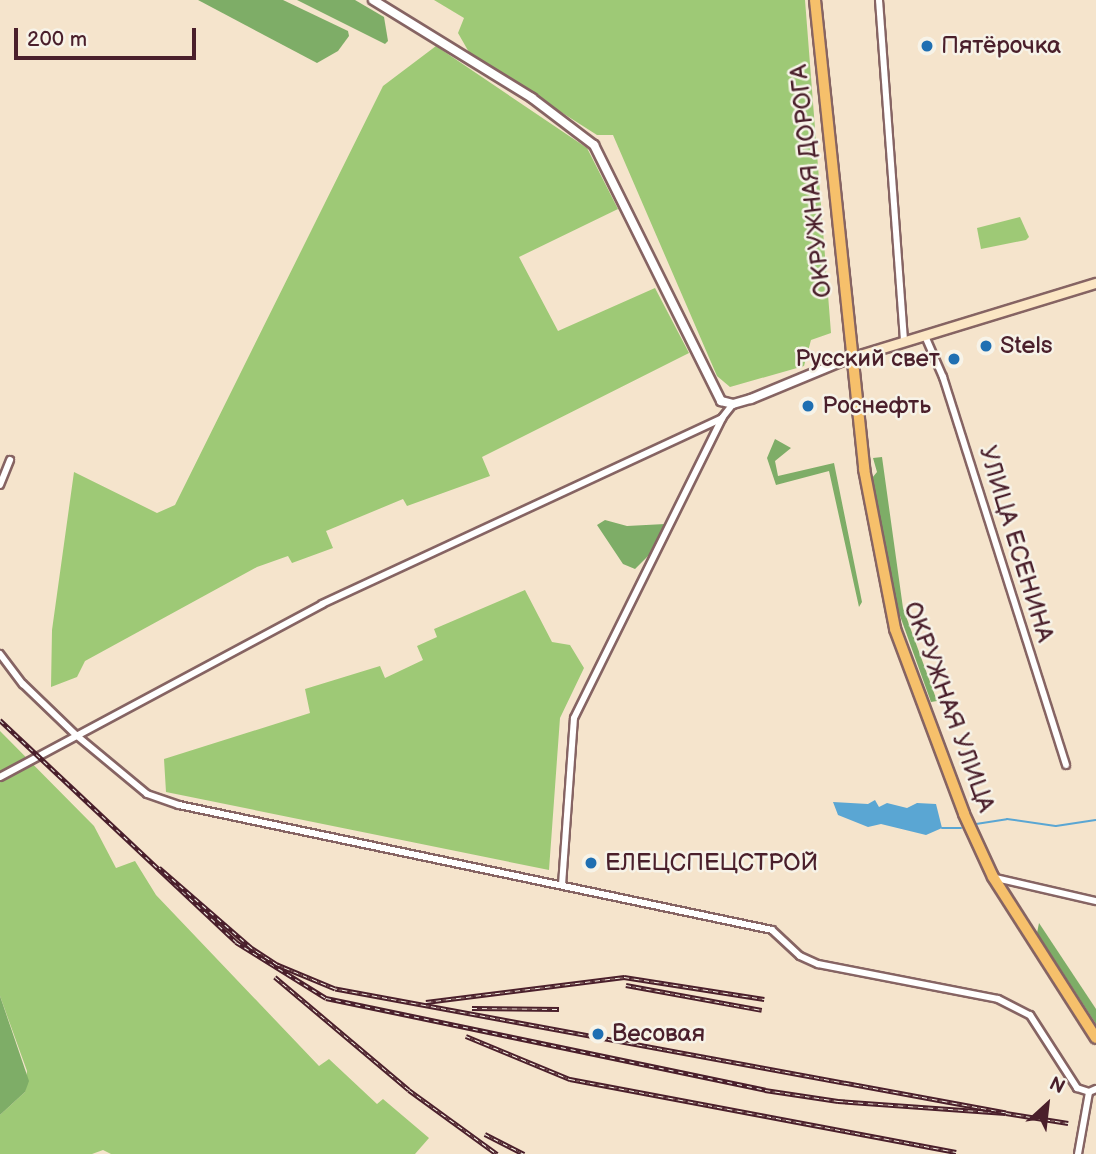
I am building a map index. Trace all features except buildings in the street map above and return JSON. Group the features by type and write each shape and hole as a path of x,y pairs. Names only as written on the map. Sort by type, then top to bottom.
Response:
{"highway":[{"name":"ОКРУЖНАЯ ДОРОГА","path":"815,0 850,358"},
{"name":"ОКРУЖНАЯ УЛИЦА","path":"850,358 864,470 895,629 964,814 993,877 1096,1038"}],"main road":[{"path":"850,358 1096,283"}],"street":[{"path":"373,0 531,98 594,145 608,165 713,389 721,401 733,404"},
{"path":"879,0 904,342"},
{"name":"УЛИЦА ЕСЕНИНА","path":"925,336 943,377 1066,765"},
{"path":"562,885 574,718 722,418 733,404 850,358"},
{"path":"0,777 322,604 722,418"},
{"path":"0,485 10,460"},
{"path":"0,654 23,684 76,735 147,793 179,805 772,930 800,957 818,964 998,999 1030,1015 1077,1088 1092,1091 1079,1154"},
{"path":"993,877 1096,901"}],"green space":[{"path":"198,0 283,0 348,31 349,36 338,51 317,63"},
{"path":"297,0 355,0 384,17 388,41 385,44"},
{"path":"434,0 805,0 831,333 811,340 804,366 730,387 717,376 613,135 597,135 470,54 458,33 464,18"},
{"path":"436,46 587,148 618,209 519,257 558,331 655,288 689,353 482,457 490,476 407,506 403,499 326,531 333,548 292,563 288,556 257,567 85,661 77,677 51,687 52,630 74,472 157,513 175,505 383,86"},
{"path":"1020,217 1029,237 1026,240 981,249 977,228"},
{"path":"775,439 791,448 775,461 778,476 834,463 862,602 859,607 829,471 776,485 767,458"},
{"path":"882,457 903,608 937,701 931,702 895,602 872,478 877,472 873,458"},
{"path":"605,520 627,526 665,524 650,554 635,569 623,564 597,525"},
{"path":"525,590 552,642 570,645 584,668 560,718 549,870 166,792 164,759 310,713 305,689 380,666 385,678 423,660 417,646 437,637 434,629"},
{"path":"0,731 94,826 116,868 135,861 156,895 319,1066 329,1059 377,1104 383,1099 429,1138 415,1154 111,1154 103,1150 92,1154 0,1154 0,1115 25,1092 27,1071 0,996"},
{"path":"1039,923 1096,1009 1096,1024 1037,933"},
{"path":"0,996 29,1081 25,1092 0,1115"}],"water":[{"path":"875,800 879,807 887,803 907,808 917,803 936,804 942,828 926,835 881,824 868,827 838,815 833,802 868,804"}],"waterway":[{"path":"976,824 1007,819 1056,826 1096,820"},
{"path":"942,828 961,828"}],"railway":[{"path":"0,720 236,942 326,998 765,1090 838,1101 1006,1113 335,989 277,965 251,948 159,868"},
{"path":"275,977 409,1090 497,1154"},
{"path":"426,1002 624,977 764,999"},
{"path":"626,985 762,1010"},
{"path":"472,1008 559,1009"},
{"path":"466,1036 570,1079 956,1152"},
{"path":"1006,1113 1068,1123"},
{"path":"485,1134 524,1154"}],"place":[{"name":"Пятёрочка","path":"927,46"},
{"name":"Stels","path":"986,346"},
{"name":"Русский свет","path":"954,359"},
{"name":"Роснефть","path":"808,406"},
{"name":"ЕЛЕЦСПЕЦСТРОЙ","path":"591,863"},
{"name":"Весовая","path":"598,1034"}]}
